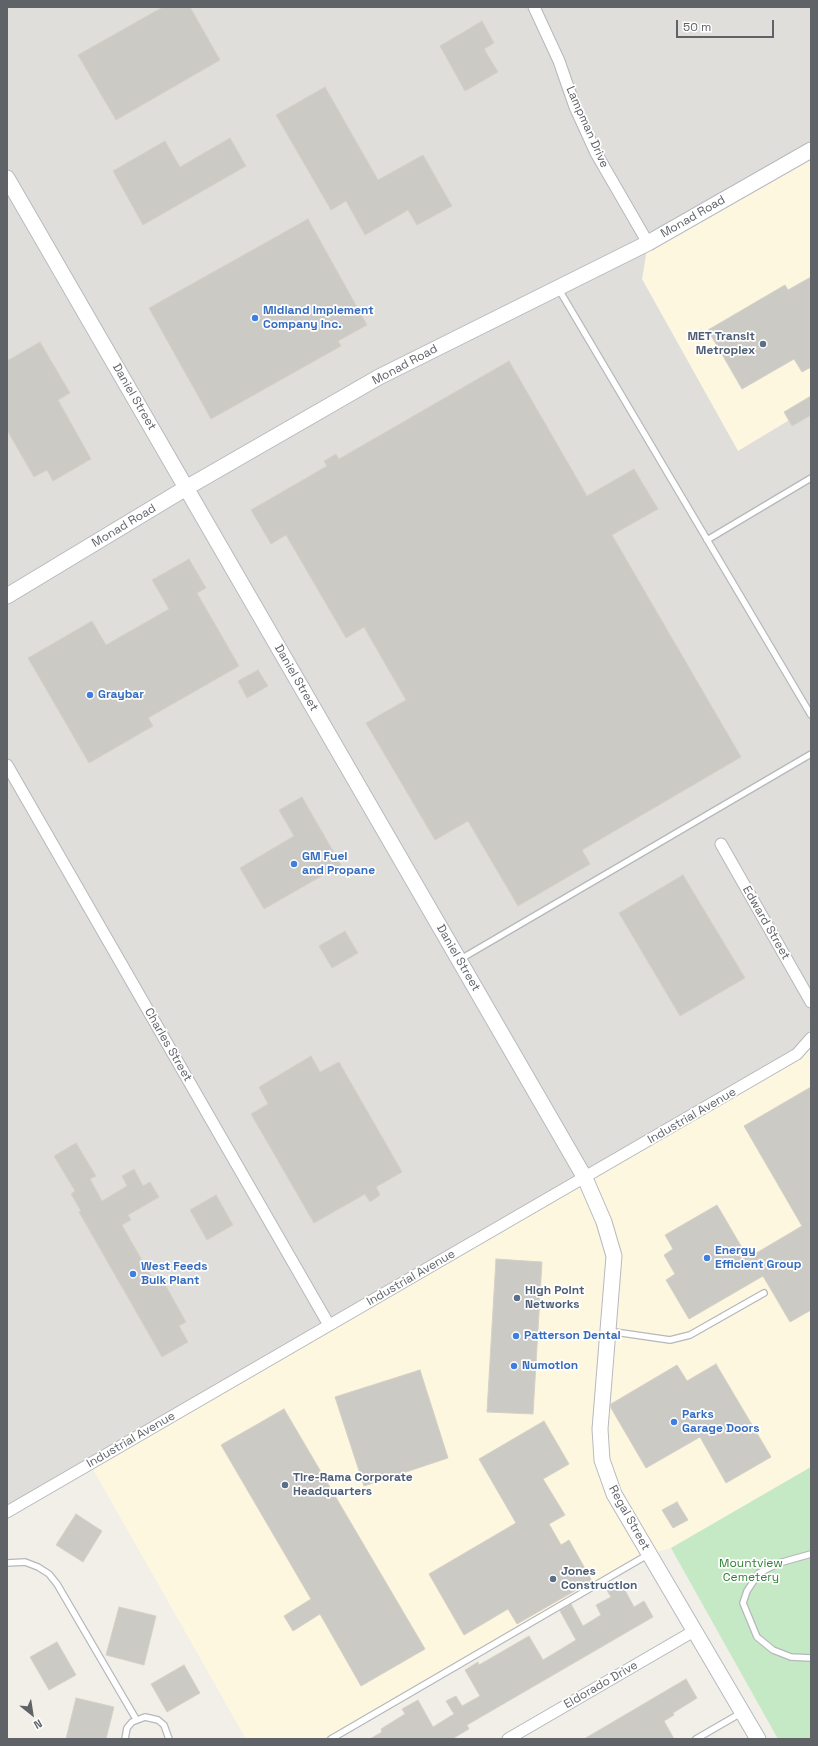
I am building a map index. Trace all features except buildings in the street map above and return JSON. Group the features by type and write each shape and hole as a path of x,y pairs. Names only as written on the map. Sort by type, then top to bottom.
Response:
{"street":[{"name":"Lampman Drive","path":"534,7 559,61 575,107 596,154 648,243"},
{"name":"Monad Road","path":"7,596 186,488 379,377 648,243 811,150"},
{"name":"Daniel Street","path":"7,178 585,1178"},
{"name":"Charles Street","path":"7,765 329,1325"},
{"name":"Edward Street","path":"721,844 811,1002"},
{"name":"Industrial Avenue","path":"7,1512 797,1054 811,1038"},
{"name":"Regal Street","path":"585,1178 604,1222 614,1256 600,1429 602,1460 614,1494 758,1739"},
{"name":"Eldorado Drive","path":"508,1739 694,1631"}],"lane":[{"path":"558,287 811,715"},
{"path":"707,540 811,478"},
{"path":"459,960 811,754"},
{"path":"608,1331 670,1340 690,1335 764,1293"},
{"path":"331,1739 649,1554"},
{"path":"811,1554 779,1563 759,1573 747,1591 744,1603 757,1637 773,1650 791,1657 811,1658"},
{"path":"7,1563 25,1562 38,1567 49,1574 57,1584 136,1720"},
{"path":"696,1739 742,1713"},
{"path":"125,1739 127,1728 136,1720 145,1717 158,1720 168,1731 169,1739"}],"shaded area":[{"path":"7,7 811,7 811,150 648,243 642,279 738,451 811,407 811,1038 797,1054 7,1512"},
{"path":"811,150 811,407 738,451 642,279 648,243"},
{"path":"811,1038 811,1467 671,1548 649,1554 331,1739 246,1739 90,1464"}],"green space":[{"name":"Mountview Cemetery","path":"811,1467 811,1739 778,1739 671,1548"}],"place":[{"name":"Midland Implement Company Inc.","path":"255,318"},
{"name":"MET Transit Metroplex","path":"763,344"},
{"name":"Graybar","path":"90,695"},
{"name":"GM Fuel and Propane","path":"294,864"},
{"name":"Energy Efficient Group","path":"707,1258"},
{"name":"West Feeds Bulk Plant","path":"133,1274"},
{"name":"High Point Networks","path":"517,1298"},
{"name":"Patterson Dental","path":"516,1336"},
{"name":"Numotion","path":"514,1366"},
{"name":"Parks Garage Doors","path":"674,1422"},
{"name":"Tire-Rama Corporate Headquarters","path":"285,1485"},
{"name":"Jones Construction","path":"553,1579"}]}
